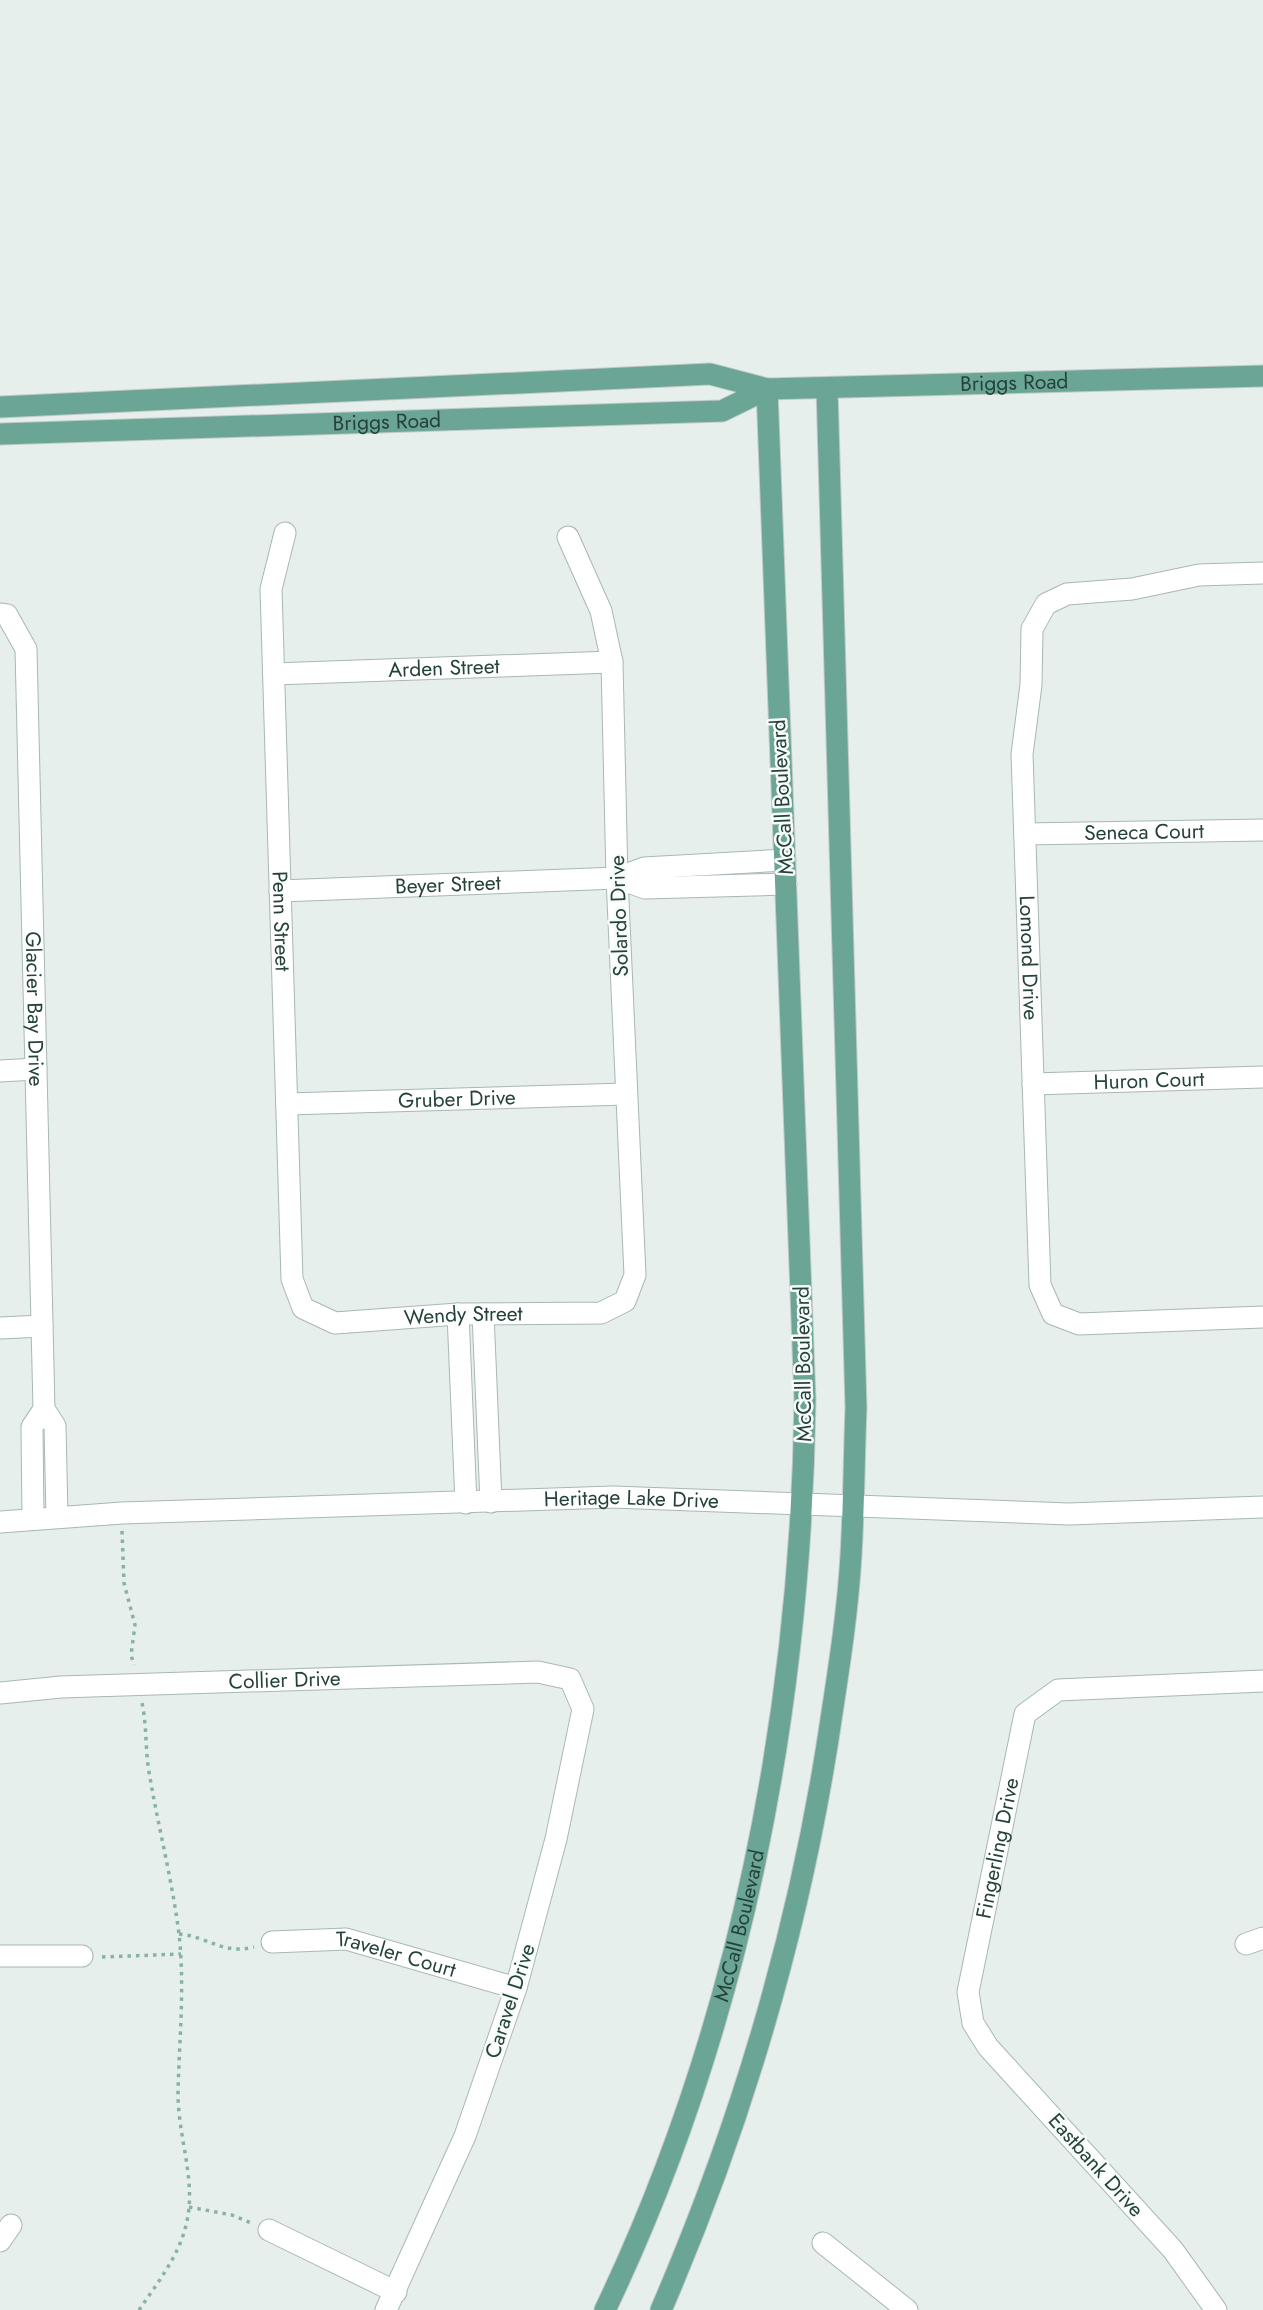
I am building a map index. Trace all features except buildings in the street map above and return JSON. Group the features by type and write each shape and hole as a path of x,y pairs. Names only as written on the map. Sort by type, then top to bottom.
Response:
{"main road":[{"name":"Briggs Road","path":"0,407 710,374 767,389 1263,376"},
{"path":"661,2310 699,2222 733,2128 787,1947 828,1745 850,1571 856,1408 827,388"},
{"name":"Briggs Road","path":"0,434 722,411 767,389"},
{"name":"McCall Boulevard","path":"605,2310 658,2189 713,2026 738,1937 777,1749 789,1656 802,1503 805,1400 767,389"}],"street":[{"name":"Penn Street","path":"285,533 271,589 292,1279 303,1308"},
{"name":"Solardo Drive","path":"568,537 601,611 612,662 617,878 635,1275 625,1301"},
{"name":"Lomond Drive","path":"1263,573 1199,575 1132,589 1067,594 1046,604 1032,629 1031,685 1022,754 1040,1285 1053,1314 1079,1324 1263,1317"},
{"name":"Glacier Bay Drive","path":"3,614 26,649 44,1409 55,1426 57,1517"},
{"name":"Arden Street","path":"274,674 612,662"},
{"name":"Seneca Court","path":"1025,834 1263,830"},
{"name":"Beyer Street","path":"280,891 617,878 644,868 785,860"},
{"name":"Beyer Street","path":"617,878 645,888 786,884"},
{"path":"0,1071 36,1069"},
{"name":"Huron Court","path":"1033,1084 1263,1077"},
{"name":"Gruber Drive","path":"287,1104 626,1094"},
{"name":"Wendy Street","path":"303,1308 335,1323 458,1314 601,1313 625,1301"},
{"path":"458,1314 466,1503"},
{"path":"483,1314 491,1502"},
{"path":"0,1328 42,1326"},
{"name":"Glacier Bay Drive","path":"33,1518 32,1427 44,1409"},
{"name":"Heritage Lake Drive","path":"0,1522 57,1517 613,1497 1069,1514 1263,1507"},
{"name":"Collier Drive","path":"0,1693 138,1684 538,1672 570,1679"},
{"name":"Caravel Drive","path":"391,2301 465,2136 516,1988 556,1839 583,1709 570,1679"},
{"name":"Fingerling Drive","path":"972,2023 968,1992 1025,1714 1058,1690 1263,1681"},
{"name":"Traveler Court","path":"271,1942 346,1939 516,1988"},
{"path":"0,1956 82,1956"},
{"name":"Eastbank Drive","path":"972,2023 988,2047 1173,2250 1216,2310"},
{"path":"269,2230 391,2301"},
{"path":"823,2243 907,2310"}],"path":[{"path":"122,1543 124,1583 135,1625 131,1655 144,1710 149,1772 162,1827 179,1934 183,1996 178,2096 189,2178 189,2207 181,2242 172,2261 139,2310"},
{"path":"179,1934 197,1936 237,1951 271,1942"},
{"path":"82,1956 119,1958 181,1954"},
{"path":"189,2207 232,2215 269,2230"}]}
